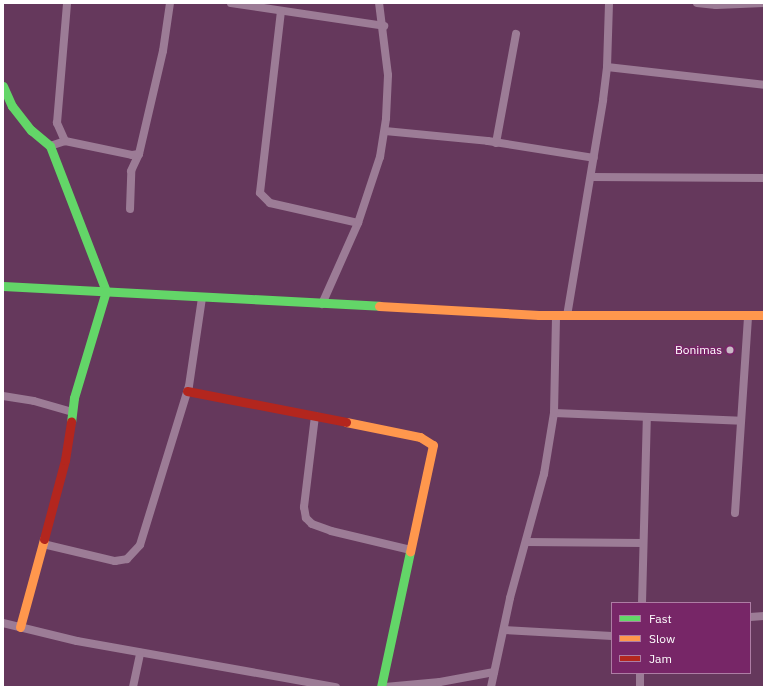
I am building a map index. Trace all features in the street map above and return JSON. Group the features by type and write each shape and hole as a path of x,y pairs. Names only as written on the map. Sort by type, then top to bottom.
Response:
{"street":[{"path":"65,141 57,123 67,3"},
{"path":"130,209 131,171 139,154 163,51 170,3"},
{"path":"231,3 384,26"},
{"path":"322,304 358,223 380,157 385,131 388,76 384,26 379,3"},
{"path":"567,316 591,177 607,67 609,3"},
{"path":"697,3 716,5 764,3"},
{"path":"281,11 260,192 263,199 270,203 358,223"},
{"path":"496,143 516,34"},
{"path":"607,67 764,85"},
{"path":"3,86 12,106 26,124 50,146 79,217 106,291 72,412 65,460 20,627"},
{"path":"385,131 496,143 594,158"},
{"path":"50,146 65,141 132,155 139,154"},
{"path":"591,177 764,178"},
{"path":"3,286 106,291 202,298 556,316 748,316 764,314"},
{"path":"43,544 115,561 127,559 140,546 187,391 202,298"},
{"path":"491,687 544,474 554,414 556,316"},
{"path":"735,513 748,316"},
{"path":"187,391 420,437 433,445 380,687"},
{"path":"3,396 34,401 72,412"},
{"path":"554,414 741,421"},
{"path":"315,416 305,500 306,518 312,524 331,531 411,550"},
{"path":"642,602 646,417"},
{"path":"526,542 643,543"},
{"path":"751,617 764,616"},
{"path":"3,623 140,653 319,686 336,687"},
{"path":"504,630 611,636"},
{"path":"133,687 140,653"},
{"path":"385,687 440,682 494,672"},
{"path":"640,674 640,687"}],"traffic: fast":[{"path":"3,86 12,106 31,130 50,146 106,291 74,398 71,421"},
{"path":"3,286 379,306"},
{"path":"381,687 410,552"}],"traffic: slow":[{"path":"379,306 539,315 764,315"},
{"path":"346,422 420,437 433,445 410,552"},
{"path":"20,627 44,539"}],"traffic: jam":[{"path":"187,391 346,422"},
{"path":"44,539 65,460 71,421"}],"place":[{"name":"Bonimas","path":"730,350"}]}
